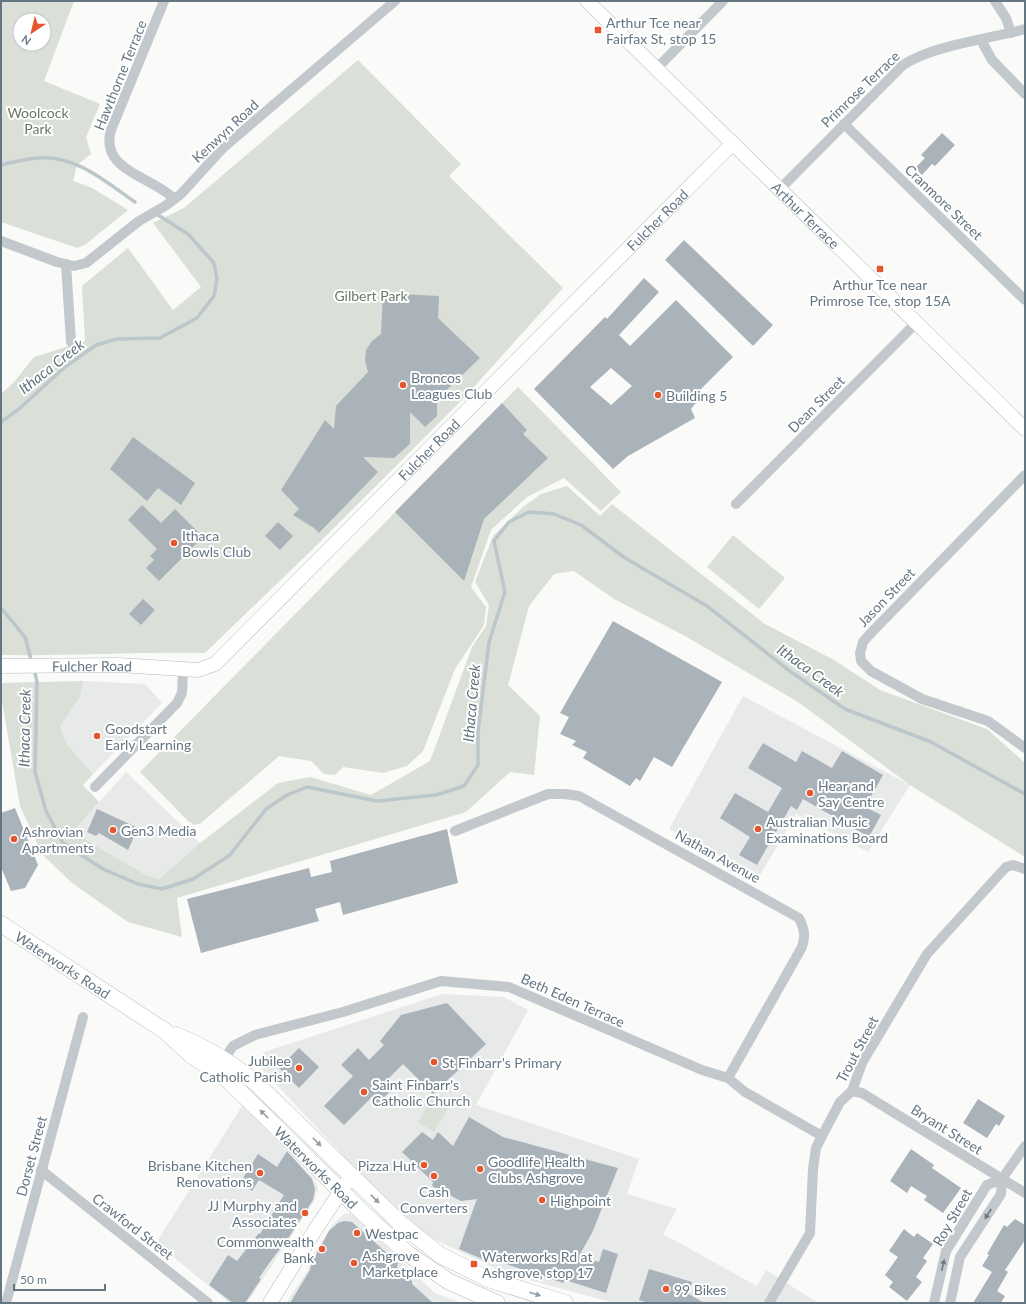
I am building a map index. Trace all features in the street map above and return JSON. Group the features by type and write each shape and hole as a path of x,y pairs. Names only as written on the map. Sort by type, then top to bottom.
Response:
{"main road":[{"name":"Waterworks Road","path":"1,924 166,1031 199,1044 220,1065 250,1100 340,1191 394,1242 419,1262 462,1288 497,1303"},
{"name":"Waterworks Road","path":"220,1065 247,1075 271,1096 351,1176 415,1236 453,1263 494,1281 565,1303"}],"street":[{"name":"Hawthorne Terrace","path":"164,1 111,130 108,141 113,154 121,166 165,190 174,199"},
{"name":"Kenwyn Road","path":"66,264 74,266 86,263 138,221 174,199 190,186 202,169 223,148 395,1"},
{"name":"Arthur Terrace","path":"587,1 1025,429"},
{"path":"656,69 723,1"},
{"path":"996,1 1006,18 1011,33"},
{"name":"Primrose Terrace","path":"780,189 906,62 921,56 1025,30"},
{"path":"981,40 992,60 1025,94"},
{"name":"Cranmore Street","path":"844,124 1025,300"},
{"name":"Fulcher Road","path":"3,666 118,665 204,669 219,661 733,143"},
{"path":"1,241 66,264 71,342"},
{"name":"Dean Street","path":"736,504 916,322"},
{"name":"Jason Street","path":"1025,475 870,634 863,642 860,653 861,661 866,668 904,690 939,706 981,717 999,728 1025,748"},
{"path":"96,787 177,703 182,694 184,669"},
{"name":"Nathan Avenue","path":"455,831 548,794 579,796 799,918 804,928 805,938 802,947 728,1078"},
{"name":"Trout Street","path":"769,1303 810,1233 816,1148 840,1102 852,1091 862,1063 927,954 1006,867 1013,865 1023,868"},
{"name":"Beth Eden Terrace","path":"220,1065 236,1044 255,1035 343,1012 441,981 509,987 712,1074 728,1078 745,1092 822,1136"},
{"name":"Dorset Street","path":"6,1303 83,1017"},
{"name":"Bryant Street","path":"852,1091 862,1093 1025,1193"},
{"name":"Roy Street","path":"950,1303 960,1257 1000,1194 1002,1179 1025,1146"},
{"name":"Crawford Street","path":"41,1170 208,1303"},
{"path":"270,1303 340,1191 351,1176"},
{"name":"Roy Street","path":"934,1303 946,1251 987,1186 1002,1179"}],"shaded area":[{"name":"Goodstart Early Learning","path":"83,681 145,684 162,703 93,774 68,746 60,725 80,697"},
{"path":"743,696 910,785 868,852 796,814 759,877 669,829"},
{"path":"126,772 200,843 159,879 144,874 73,832"},
{"path":"442,994 504,997 528,1010 476,1105 639,1159 627,1194 677,1209 663,1234 757,1286 766,1270 818,1303 614,1303 507,1274 434,1239 407,1220 371,1185 256,1063 264,1052"},
{"path":"242,1106 314,1179 318,1188 314,1201 247,1303 230,1303 156,1243"},
{"name":"Ashgrove Marketplace","path":"351,1213 435,1293 461,1303 286,1303 308,1270 310,1260 333,1224 344,1214"}],"green space":[{"name":"Woolcock Park","path":"1,1 74,1 44,81 100,104 86,137 91,154 77,165 73,181 92,188 128,210 86,244 77,248 1,222"},
{"name":"Gilbert Park","path":"358,60 461,164 449,176 563,288 464,398 317,545 205,653 1,655 1,394 14,382 34,357 85,341 82,286 128,248 173,310 201,287 153,223 184,208"},
{"path":"518,387 621,492 601,511 564,478 527,497 491,530 471,587 486,607 484,625 455,669 423,751 407,766 383,773 343,767 335,775 324,774 311,761 279,756 201,823 194,825 188,821 140,772"},
{"path":"567,486 600,516 612,504 765,624 834,660 880,690 987,729 1025,763 1025,857 910,785 798,702 685,636 614,599 574,571 554,574 529,606 508,685 540,716 534,775 510,772 466,812 177,898 182,937 128,922 72,883 42,854 20,806 1,695 1,683 83,681 80,697 60,726 68,746 93,774 83,785 99,802 73,832 144,874 159,879 200,843 278,783 310,777 371,795 430,761 472,647 486,626 489,605 475,582 493,536 523,507 541,494"},
{"path":"733,535 785,578 759,609 707,567"},
{"path":"435,1093 451,1103 434,1132 418,1122"}],"building":[{"path":"942,133 955,145 935,166 932,164 922,175 915,168 925,158 921,155"},
{"path":"684,240 773,325 753,346 665,260"},
{"name":"Building 5","path":"644,278 659,292 619,335 630,346 676,300 733,357 694,396 698,400 691,409 695,418 628,456 613,469 534,389 605,317 607,319","holes":["611,368 632,386 611,405 590,387"]},
{"name":"Broncos Leagues Club","path":"383,293 439,296 438,318 480,358 437,399 437,416 425,427 410,412 410,444 394,458 363,457 378,472 319,533 314,528 293,515 299,509 281,490 325,420 334,429 336,406 368,372 365,361 366,350 372,341 381,334"},
{"path":"502,403 527,430 523,434 548,458 484,519 464,581 395,512"},
{"path":"133,437 195,483 181,505 158,488 147,501 110,469"},
{"name":"Ithaca Bowls Club","path":"142,505 161,523 175,509 203,537 159,581 146,568 154,560 150,556 157,549 128,520"},
{"path":"278,522 293,536 280,550 265,536"},
{"path":"143,599 155,610 141,625 129,614"},
{"path":"613,621 722,682 672,767 654,757 640,781 636,778 630,786 583,758 587,752 572,745 576,741 560,734 569,717 560,713"},
{"path":"763,743 796,762 802,751 832,768 842,751 883,775 865,807 881,815 869,837 803,799 797,810 791,806 757,865 739,855 750,837 720,818 735,793 768,812 782,788 748,768"},
{"name":"Ashrovian Apartments","path":"15,808 38,865 25,888 11,891 1,867 1,813"},
{"name":"Gen3 Media","path":"97,809 138,828 128,850 99,833 96,836 87,832"},
{"path":"447,829 458,883 343,915 340,902 315,909 319,921 201,953 187,899 309,868 311,877 332,872 330,861"},
{"name":"St Finbarr's Primary","path":"447,1003 486,1044 433,1094 403,1064 388,1079 395,1086 378,1104 372,1097 344,1125 324,1106 353,1076 341,1065 358,1048 369,1060 384,1045 380,1041 401,1015"},
{"name":"Jubilee Catholic Parish","path":"299,1048 319,1067 299,1088 279,1068"},
{"path":"978,1099 1005,1116 999,1126 996,1124 987,1138 963,1123"},
{"name":"Highpoint","path":"469,1117 503,1137 618,1168 592,1233 579,1256 599,1262 603,1249 618,1254 606,1293 565,1280 563,1283 491,1259 489,1262 459,1249 477,1199 461,1201 432,1186 433,1182 402,1152 422,1132 433,1140 438,1132 453,1146"},
{"path":"911,1149 934,1165 932,1168 961,1188 943,1213 924,1200 927,1196 911,1186 907,1193 890,1181"},
{"path":"287,1151 312,1179 315,1189 313,1200 289,1237 259,1278 261,1279 245,1303 233,1303 209,1285 228,1255 237,1261 259,1233 260,1234 284,1195 259,1180 252,1191 240,1183 258,1154 277,1167"},
{"path":"1015,1219 1025,1225 1025,1240 1005,1270 1008,1272 997,1291 1005,1296 1001,1303 973,1303 992,1272 982,1266 989,1255 987,1254 1004,1225 1007,1227"},
{"name":"Ashgrove Marketplace","path":"344,1221 352,1222 398,1263 397,1267 412,1281 412,1284 433,1303 290,1303 310,1270 312,1262 329,1231 338,1223"},
{"path":"904,1229 914,1237 917,1233 933,1244 923,1258 927,1261 916,1277 922,1282 907,1301 889,1287 893,1282 885,1275 898,1257 889,1251"},
{"name":"99 Bikes","path":"649,1269 692,1282 689,1294 704,1303 648,1303 639,1300"}],"waterway":[{"name":"Ithaca Creek","path":"1,165 38,158 52,158 65,161 90,171 135,202"},
{"name":"Ithaca Creek","path":"1,422 19,409 65,367 96,345 117,339 160,338 197,318 214,296 217,279 214,263 188,234 158,215"},
{"name":"Ithaca Creek","path":"34,669 37,682 35,772 46,811 63,843 103,869 138,884 162,889 193,879 230,855 266,809 287,795 307,787 377,801 436,795 464,786 478,765 478,732 489,642 505,592 494,541 509,522 529,512 554,514 581,525 625,558 707,606 791,672 845,709 931,742 1025,794"},
{"name":"Ithaca Creek","path":"1,608 25,637 32,663"}],"place":[{"name":"Arthur Tce near Fairfax St, stop 15","path":"598,30"},
{"name":"Arthur Tce near Primrose Tce, stop 15A","path":"880,269"},
{"name":"Broncos Leagues Club","path":"403,385"},
{"name":"Building 5","path":"658,395"},
{"name":"Ithaca Bowls Club","path":"174,543"},
{"name":"Goodstart Early Learning","path":"97,736"},
{"name":"Hear and Say Centre","path":"810,793"},
{"name":"Australian Music Examinations Board","path":"758,829"},
{"name":"Gen3 Media","path":"113,830"},
{"name":"Ashrovian Apartments","path":"14,839"},
{"name":"St Finbarr's Primary","path":"434,1062"},
{"name":"Jubilee Catholic Parish","path":"299,1068"},
{"name":"Saint Finbarr's Catholic Church","path":"364,1092"},
{"name":"Pizza Hut","path":"424,1165"},
{"name":"Goodlife Health Clubs Ashgrove","path":"480,1169"},
{"name":"Brisbane Kitchen Renovations","path":"260,1173"},
{"name":"Cash Converters","path":"434,1176"},
{"name":"Highpoint","path":"542,1200"},
{"name":"JJ Murphy and Associates","path":"305,1213"},
{"name":"Westpac","path":"357,1233"},
{"name":"Commonwealth Bank","path":"322,1249"},
{"name":"Ashgrove Marketplace","path":"354,1263"},
{"name":"Waterworks Rd at Ashgrove, stop 17","path":"474,1264"},
{"name":"99 Bikes","path":"666,1289"}]}
